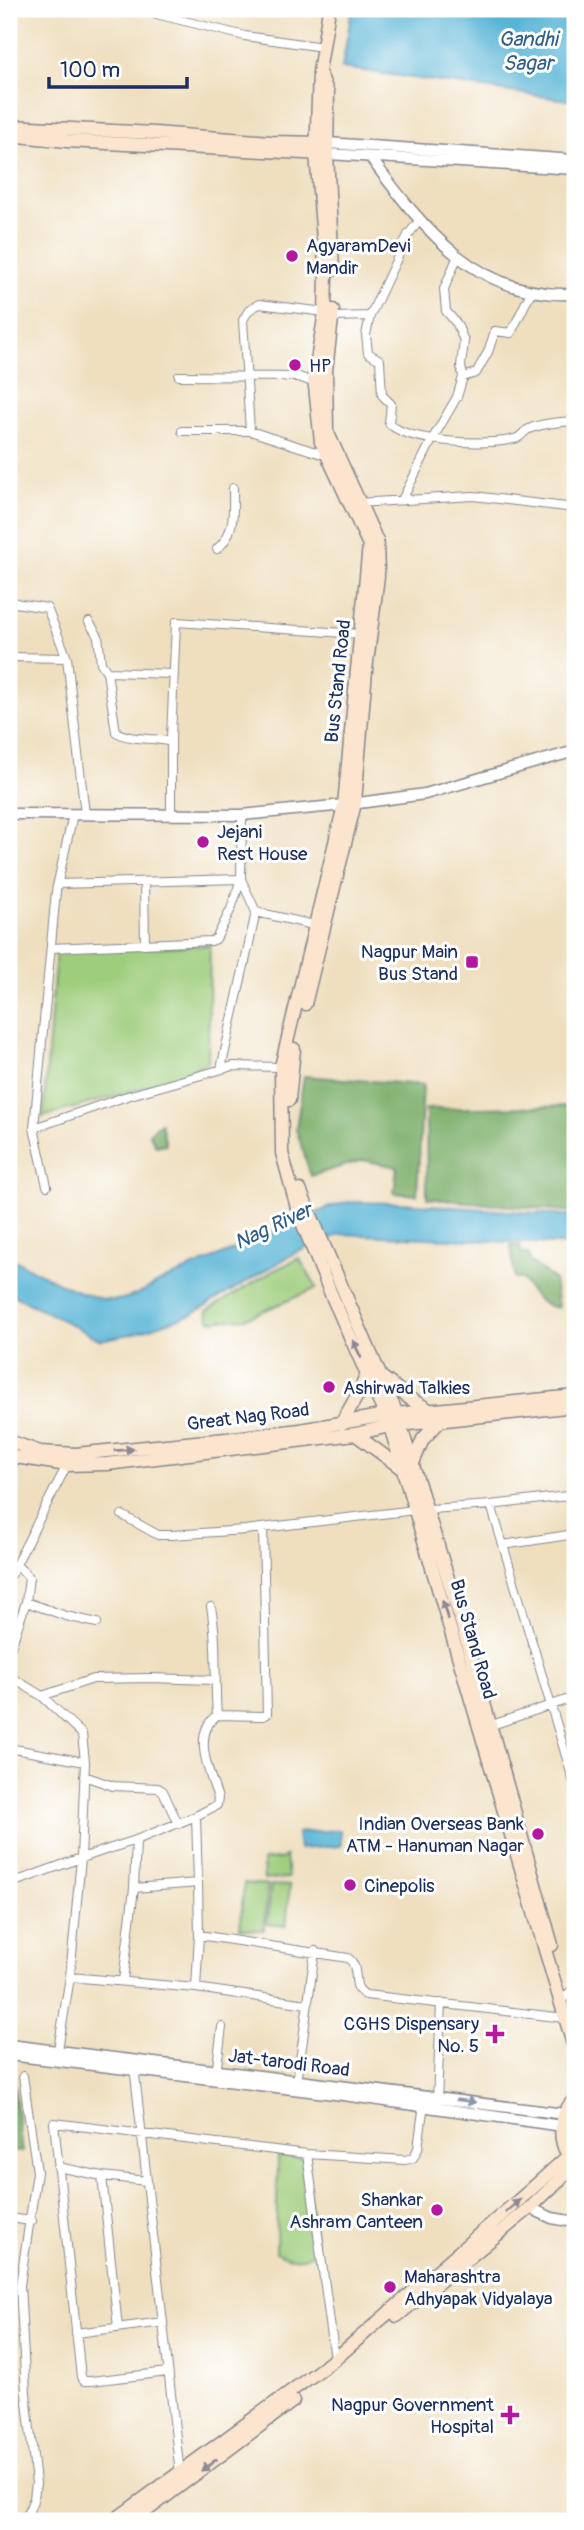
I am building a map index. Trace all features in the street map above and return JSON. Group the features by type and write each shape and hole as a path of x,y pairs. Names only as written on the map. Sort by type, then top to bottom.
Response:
{"main road":[{"path":"323,47 329,9"},
{"name":"Bus Stand Road","path":"304,1213 282,1153 281,1067 320,927 350,804 360,634 369,545 356,503 321,442 315,383 329,314 319,72 323,47"},
{"path":"9,126 155,133 322,148"},
{"path":"9,135 322,148"},
{"path":"329,314 327,431 356,503 377,541 379,576 350,804"},
{"path":"320,927 291,1060 288,1134 304,1213 316,1244 382,1378 393,1420"},
{"name":"Bus Stand Road","path":"316,1244 331,1294 393,1420 567,1994 575,2052"},
{"path":"341,1424 368,1372"},
{"path":"355,1434 407,1465 437,1416 382,1378"},
{"name":"Great Nag Road","path":"437,1416 575,1396"},
{"name":"Great Nag Road","path":"9,1441 40,1452 76,1454 226,1440 341,1424 575,1406"},
{"name":"Great Nag Road","path":"9,1456 67,1465 107,1464 355,1434 393,1420"},
{"path":"573,2161 563,2144 563,2120 575,2099"},
{"path":"113,2521 181,2478 309,2389 530,2208 573,2161"},
{"path":"133,2521 181,2478 335,2359 527,2193 573,2161"}],"street":[{"path":"136,9 173,13 245,36 323,47"},
{"path":"322,148 575,160"},
{"path":"375,151 575,169"},
{"path":"375,151 419,221 457,258 510,286 549,295 575,294"},
{"path":"419,221 408,235 370,316 366,345 368,353 380,360 382,395 391,404 389,423 393,428 409,434 456,443 498,442 519,438 528,430 575,421"},
{"path":"402,499 457,397 463,377 461,366 464,341 457,324 446,311 444,289 457,258"},
{"path":"463,377 476,373 488,352 495,331 511,333 532,290"},
{"path":"250,431 243,320 249,310 259,304 329,314 370,316"},
{"path":"179,376 299,377 315,383"},
{"path":"182,431 250,431 328,456"},
{"path":"217,549 226,542 232,531 233,488"},
{"path":"356,503 473,496 575,508"},
{"path":"9,603 47,608 67,658 79,814 58,884 34,1128 47,1186"},
{"path":"89,622 98,636 101,663 107,672 116,732 131,738 150,737 171,742"},
{"path":"171,814 176,622 360,634"},
{"path":"9,657 67,658"},
{"path":"107,672 174,674"},
{"path":"9,814 242,815 350,804 425,794 575,751"},
{"path":"51,948 202,942 216,939 231,909 241,879 242,815"},
{"path":"58,884 241,879"},
{"path":"221,1069 256,912 241,879"},
{"path":"144,882 145,943"},
{"path":"256,912 320,927"},
{"path":"34,1128 127,1096 233,1066 281,1067"},
{"path":"9,1578 67,1465"},
{"path":"122,1516 158,1535 197,1534 575,1495"},
{"path":"491,1505 572,1766 575,1786"},
{"path":"9,1884 136,1840 218,1805 205,1759 204,1734 207,1724 217,1715 267,1714 263,1528"},
{"path":"503,1545 575,1534"},
{"path":"9,1653 26,1602 29,1577 16,1565"},
{"path":"26,1602 97,1623"},
{"path":"211,1607 216,1640 214,1680 217,1715"},
{"path":"9,1676 42,1696 82,1734 85,1762 81,1858 70,1977 57,2056 9,2055"},
{"path":"42,1696 93,1679 214,1680"},
{"path":"485,1727 575,1697"},
{"path":"9,1748 85,1762"},
{"path":"84,1776 113,1786 158,1788 163,1791 178,1824"},
{"path":"196,1816 199,1935 197,1989"},
{"path":"123,1981 134,1888 136,1840"},
{"path":"134,1888 198,1883"},
{"path":"199,1935 348,1958 353,1961 356,1988 366,1995 570,2020"},
{"path":"297,2086 315,1951"},
{"path":"70,1977 197,1989 307,2004"},
{"path":"437,2103 441,2003"},
{"path":"215,2075 222,2027"},
{"name":"Jat-tarodi Road","path":"9,2045 57,2056 563,2120"},
{"path":"134,2065 181,2478"},
{"path":"23,2076 37,2172 32,2221 20,2286 26,2393 36,2483 34,2498 25,2521"},
{"path":"168,2372 84,2381 80,2377 54,2123 307,2154 405,2160 413,2158 418,2149 424,2101"},
{"path":"307,2154 335,2359"},
{"path":"58,2167 147,2181"},
{"path":"102,2176 118,2328"},
{"path":"530,2208 552,2218 575,2222"},
{"path":"9,2218 32,2221"},
{"path":"76,2333 163,2322"}],"green space":[{"path":"210,945 208,1062 167,1081 43,1117 56,951"},
{"path":"304,1076 423,1085 417,1195 394,1193 397,1167 363,1160 311,1176 296,1129"},
{"path":"575,1106 575,1212 427,1198 426,1109"},
{"path":"161,1123 166,1144 156,1146 149,1133"},
{"path":"511,1245 520,1246 522,1253 529,1254 530,1261 554,1280 558,1308 537,1298 523,1279 515,1279"},
{"path":"299,1258 317,1288 247,1318 210,1321 207,1311"},
{"path":"286,1856 288,1878 264,1880 263,1860 282,1859"},
{"path":"244,1883 268,1885 264,1930 240,1929"},
{"path":"271,1885 290,1886 286,1926 267,1924"},
{"path":"9,2067 12,2067 22,2152 9,2151"},
{"path":"278,2156 304,2158 316,2246 304,2257 287,2257 276,2252"},
{"path":"38,2508 53,2515 55,2521 33,2521"}],"water":[{"name":"Gandhi Sagar","path":"352,9 575,9 575,101 342,68"},
{"path":"347,1202 402,1203 575,1216 575,1245 341,1234 295,1253 192,1314 135,1333 101,1340 9,1293 9,1257 78,1291 106,1300 123,1299 330,1207"},
{"path":"340,1830 341,1846 299,1849 297,1833"}],"place":[{"name":"AgyaramDevi Mandir","path":"292,256"},
{"name":"HP","path":"295,365"},
{"name":"Jejani Rest House","path":"203,842"},
{"name":"Nagpur Main Bus Stand","path":"472,962"},
{"name":"Ashirwad Talkies","path":"329,1387"},
{"name":"Indian Overseas Bank ATM - Hanuman Nagar","path":"538,1834"},
{"name":"Cinepolis","path":"350,1885"},
{"name":"CGHS Dispensary No. 5","path":"495,2034"},
{"name":"Shankar Ashram Canteen","path":"437,2210"},
{"name":"Maharashtra Adhyapak Vidyalaya","path":"390,2287"},
{"name":"Nagpur Government Hospital","path":"510,2415"}],"water label":[{"name":"Nag River","path":"273,1226"}]}
